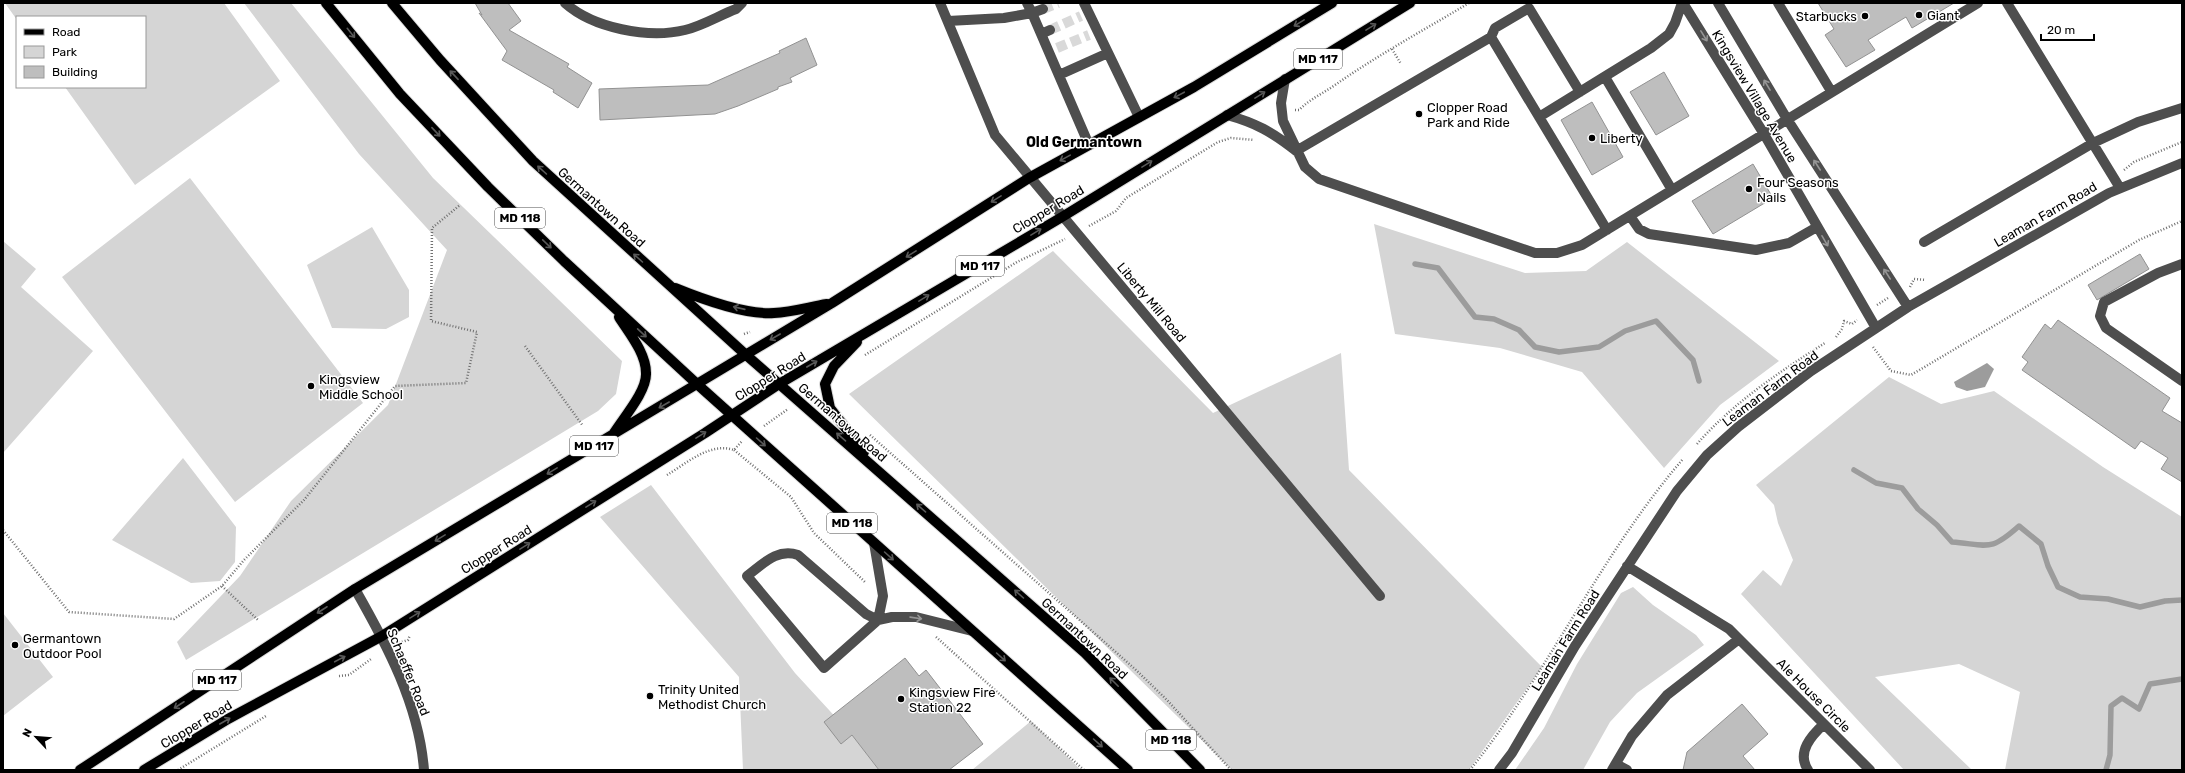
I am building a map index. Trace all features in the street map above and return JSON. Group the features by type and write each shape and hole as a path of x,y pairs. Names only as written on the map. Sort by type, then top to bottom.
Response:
{"main road":[{"name":"MD 118","path":"326,3 400,94 482,181 611,305 752,434 1128,770"},
{"name":"Germantown Road","path":"392,3 440,60 533,161 745,354 1085,653 1200,770"},
{"name":"Clopper Road","path":"80,770 355,589 832,303 1029,178 1194,87 1332,3"},
{"name":"Clopper Road","path":"144,770 228,719 382,636 732,416 779,384 1062,217 1410,3"},
{"path":"667,284 704,300 746,310 773,313 832,303"},
{"path":"611,305 640,352 646,373 640,393 612,436"},
{"path":"867,332 834,366 825,384 830,408 880,472"}],"street":[{"path":"565,3 574,11 599,23 639,33 684,30 736,9 742,3"},
{"name":"Liberty Mill Road","path":"940,3 995,135 1029,178 1380,596"},
{"path":"1027,3 1032,14 1046,32 1053,50 1059,75 1089,145"},
{"path":"1084,3 1085,15 1093,33 1108,53 1139,117"},
{"path":"1539,117 1651,48 1669,34 1683,3"},
{"name":"Kingsview Village Avenue","path":"1683,3 1764,134 1876,328"},
{"name":"Kingsview Village Avenue","path":"1718,3 1787,119 1908,307"},
{"path":"1778,3 1831,92"},
{"path":"1285,79 1281,103 1282,115 1304,167 1319,179 1535,253 1557,253 1582,245 1978,3"},
{"path":"2007,3 2120,188"},
{"path":"1296,151 1491,37 1495,28 1529,8 1580,92"},
{"path":"948,20 1004,18 1032,14 1043,9"},
{"path":"1491,37 1607,230"},
{"path":"1059,75 1108,53"},
{"path":"1605,77 1672,190"},
{"path":"1924,242 2093,143 2138,122 2182,108"},
{"path":"1227,115 1251,122 1272,132 1296,151"},
{"name":"Leaman Farm Road","path":"1499,770 1512,753 1575,646 1627,566 1677,491 1707,455 1738,428 1811,371 1908,307 2120,188 2182,163"},
{"path":"1630,216 1639,229 1649,234 1756,250 1789,243 1817,227"},
{"path":"2182,264 2158,272 2104,302 2100,316 2106,328 2182,381"},
{"path":"874,543 883,596 878,620"},
{"path":"878,620 866,614 798,555 790,553 779,554 770,558 747,576 824,668 878,620 892,617 916,617 972,631"},
{"name":"Ale House Circle","path":"1627,566 1729,629 1870,770"},
{"name":"Schaeffer Road","path":"355,589 382,636 409,700 422,743 424,770"},
{"path":"1627,770 1614,767 1632,736 1666,695 1739,639"},
{"path":"1808,770 1804,752 1810,737 1824,724"}],"path":[{"path":"1392,49 1401,64"},
{"path":"2113,177 2134,162 2182,142"},
{"path":"3,530 69,612 174,619 222,586 244,560 304,500 396,386 466,383 477,332 431,321 432,228 460,205"},
{"path":"1695,446 1743,400 1783,370 1837,336 1844,321 1852,324 1864,336 1880,354 1891,371 1911,375 2139,240 2182,221"},
{"path":"860,358 1017,262 1058,243"},
{"path":"1852,324 1898,292 1911,286 1914,279 1932,280"},
{"path":"748,326 752,338"},
{"path":"526,346 583,426"},
{"path":"738,444 799,401"},
{"path":"866,432 1135,669 1167,700 1231,770"},
{"path":"1470,770 1500,733 1624,534 1661,484 1685,457"},
{"path":"222,586 258,620"}],"green space":[{"path":"5,3 224,3 280,81 135,185 66,88 146,88 146,16 16,16 16,19"},
{"path":"244,3 291,3 433,178 622,361 616,394 598,411 186,660 177,642 240,576 291,501 388,405 447,250 359,154"},
{"path":"190,178 363,403 235,502 62,277"},
{"path":"1374,224 1525,273 1586,271 1627,242 1779,361 1720,405 1664,468 1582,372 1500,348 1395,334"},
{"path":"372,227 409,290 409,317 386,329 332,328 307,265"},
{"path":"3,241 36,269 21,287 93,351 3,453"},
{"path":"1053,251 1213,413 1341,353 1349,470 1542,667 1469,770 1232,770 849,394"},
{"path":"1889,377 1941,404 1994,391 2103,467 2182,517 2182,770 2005,770 2020,692 1959,664 1875,677 1972,770 1904,770 1741,594 1763,570 1781,586 1793,560 1778,523 1774,505 1756,485"},
{"path":"183,458 236,527 235,562 220,581 191,583 112,540"},
{"path":"651,485 795,673 852,735 879,770 743,770 739,677 600,517"},
{"path":"1633,587 1653,605 1696,635 1704,645 1637,693 1610,722 1583,770 1515,770 1544,728 1577,664 1621,593"},
{"name":"Germantown Outdoor Pool","path":"3,613 53,677 3,716"},
{"path":"1031,721 1081,770 972,770"}],"shaded area":[{"path":"1987,363 1994,369 1985,387 1967,391 1956,387 1954,382"}],"building":[{"path":"475,3 508,3 521,21 509,30 569,64 567,67 592,83 578,108 553,92 554,90 502,60 507,51 479,13 482,15"},
{"path":"1818,3 1954,3 1912,28 1906,17 1868,40 1875,50 1846,67 1825,35 1834,29"},
{"path":"806,38 817,65 790,78 792,82 738,106 715,114 600,120 599,89 708,85 780,53 779,51"},
{"name":"Liberty","path":"1664,72 1689,116 1656,135 1630,92"},
{"name":"Liberty","path":"1592,102 1623,157 1592,175 1561,120"},
{"path":"1753,164 1773,198 1713,234 1692,201"},
{"path":"2140,254 2149,269 2097,300 2088,285"},
{"path":"2058,320 2170,398 2162,411 2182,423 2182,482 2161,469 2168,458 2141,441 2135,449 2022,370 2028,362 2022,357 2045,324 2051,329"},
{"name":"Kingsview Fire Station 22","path":"905,658 919,676 926,670 983,744 949,770 879,770 852,735 841,744 824,722"},
{"path":"1742,704 1768,734 1743,756 1755,770 1683,770 1687,752"}],"waterway":[{"path":"1415,264 1438,268 1475,317 1494,319 1519,330 1535,347 1559,352 1599,347 1625,331 1656,321 1693,360 1699,381"},
{"path":"1854,470 1876,483 1902,488 1918,509 1937,525 1952,542 1988,545 2002,540 2019,526 2041,544 2048,566 2058,587 2080,597 2108,599 2140,607 2165,601 2182,600"},
{"path":"2106,770 2110,755 2111,706 2122,698 2139,709 2150,684 2182,679"}],"tunnel":[{"path":"1043,9 1058,3"},
{"path":"1050,30 1081,16"},
{"path":"1057,48 1089,35"}],"place":[{"name":"Giant","path":"1919,15"},
{"name":"Starbucks","path":"1865,16"},
{"name":"Clopper Road Park and Ride","path":"1419,114"},
{"name":"Liberty","path":"1592,138"},
{"name":"Four Seasons Nails","path":"1749,189"},
{"name":"Kingsview Middle School","path":"311,386"},
{"name":"Germantown Outdoor Pool","path":"15,645"},
{"name":"Trinity United Methodist Church","path":"650,696"},
{"name":"Kingsview Fire Station 22","path":"901,699"}],"district":[{"name":"Old Germantown","path":"1084,142"}]}
